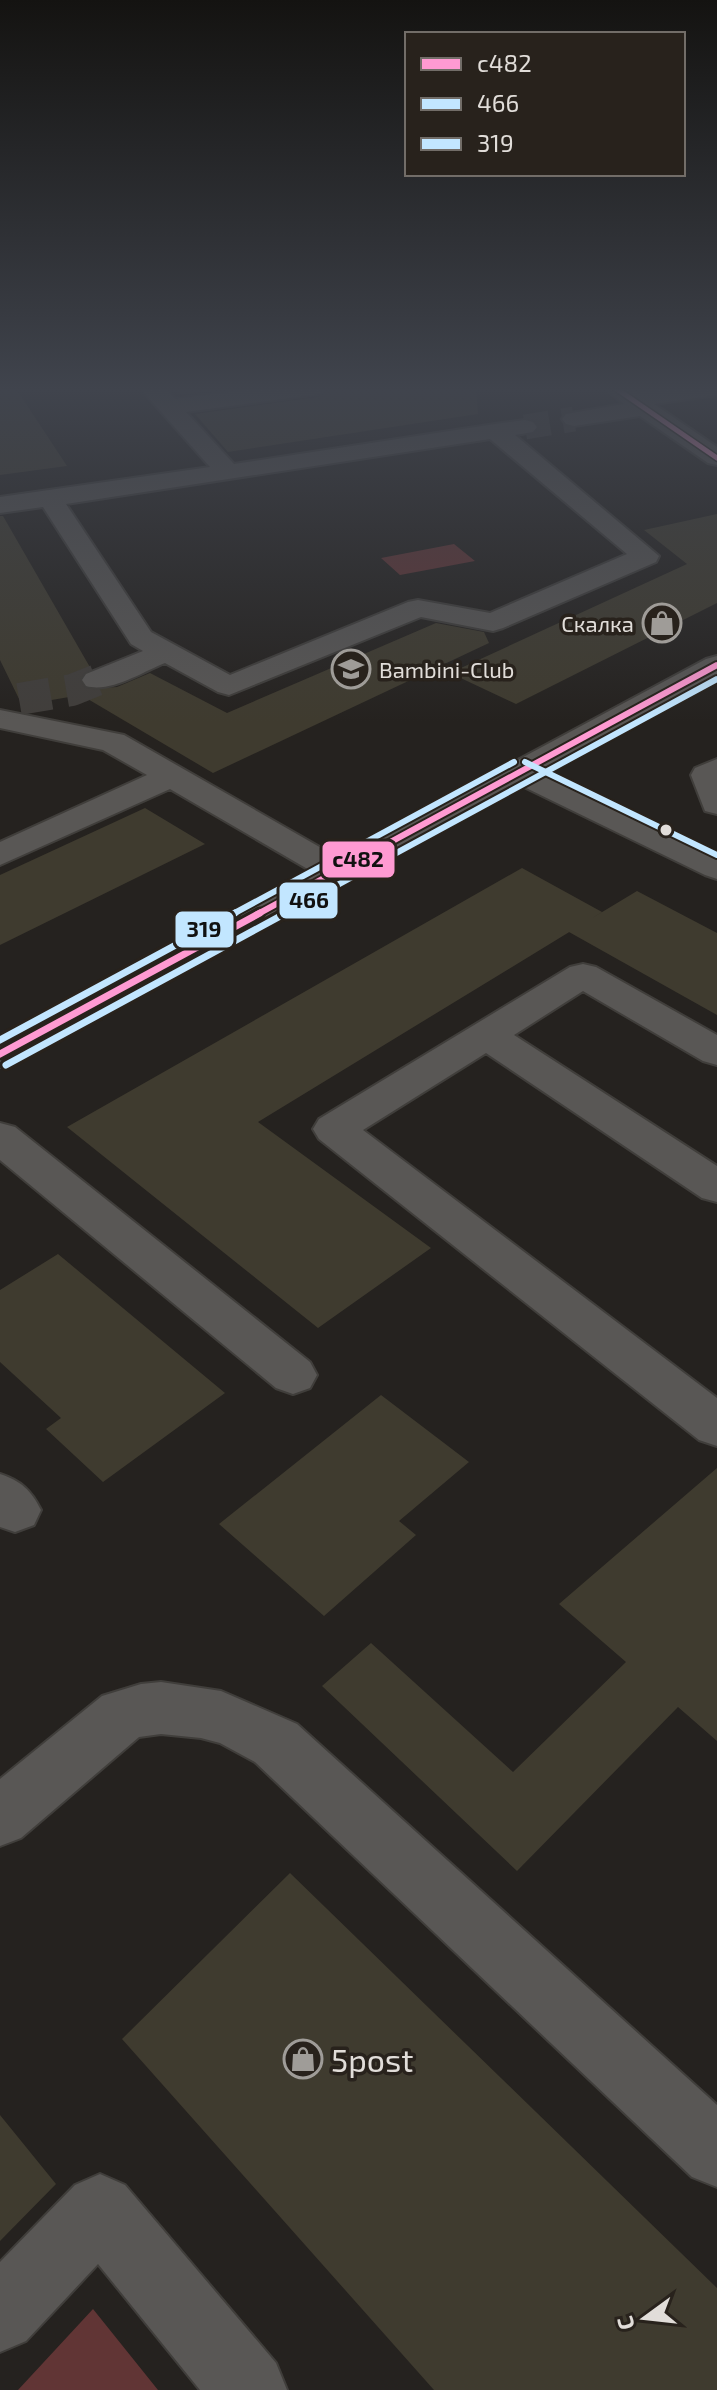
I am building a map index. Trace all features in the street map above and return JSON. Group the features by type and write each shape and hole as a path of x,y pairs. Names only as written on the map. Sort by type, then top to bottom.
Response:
{"street":[{"path":"50,499 141,638 229,686 418,608 493,622 646,556 577,499"},
{"path":"0,505 53,499"},
{"path":"97,680 167,652"},
{"path":"0,1054 717,665"},
{"path":"6,707 113,742 338,872"},
{"path":"717,769 707,775 717,804"},
{"path":"520,773 717,868"},
{"path":"0,855 171,776"},
{"path":"709,1407 334,1129 583,975 717,1052"},
{"path":"486,1035 717,1187"},
{"path":"0,1137 293,1375"},
{"path":"0,1817 122,1715 166,1706 249,1727 276,1743 717,2152"},
{"path":"0,2315 100,2210 249,2390"}],"shaded area":[{"path":"454,544 475,561 400,575 381,558"},
{"path":"93,2309 158,2390 18,2390"}],"building":[{"path":"717,514 717,603 516,704 450,673 687,564 644,530"},
{"path":"0,516 3,516 91,669 80,678 86,689 117,687 150,673 227,713 436,623 484,632 489,643 213,773 81,695 22,705 0,660"},
{"path":"145,808 205,844 0,945 0,875"},
{"path":"522,868 602,912 258,1122 431,1248 318,1328 67,1127"},
{"path":"637,891 717,933 717,1015 569,932"},
{"path":"58,1254 225,1393 103,1482 46,1429 61,1418 0,1362 0,1290"},
{"path":"381,1395 469,1462 399,1521 416,1535 324,1616 219,1524"},
{"path":"717,1468 717,1741 678,1707 517,1871 322,1686 371,1643 513,1772 626,1662 559,1604"},
{"path":"290,1873 717,2288 717,2390 434,2390 122,2039"},
{"path":"0,2115 56,2184 0,2241"}],"tunnel":[{"path":"19,699 72,690 97,680"}],"transit line":[{"name":"с482","path":"0,1054 717,665"},
{"name":"466","path":"6,1065 717,679"},
{"name":"319","path":"0,1040 514,762"},
{"name":"319","path":"525,762 717,855"}],"place":[{"name":"Скалка","path":"662,623"},
{"name":"Bambini-Club","path":"351,669"},
{"name":"5post","path":"303,2059"}]}
